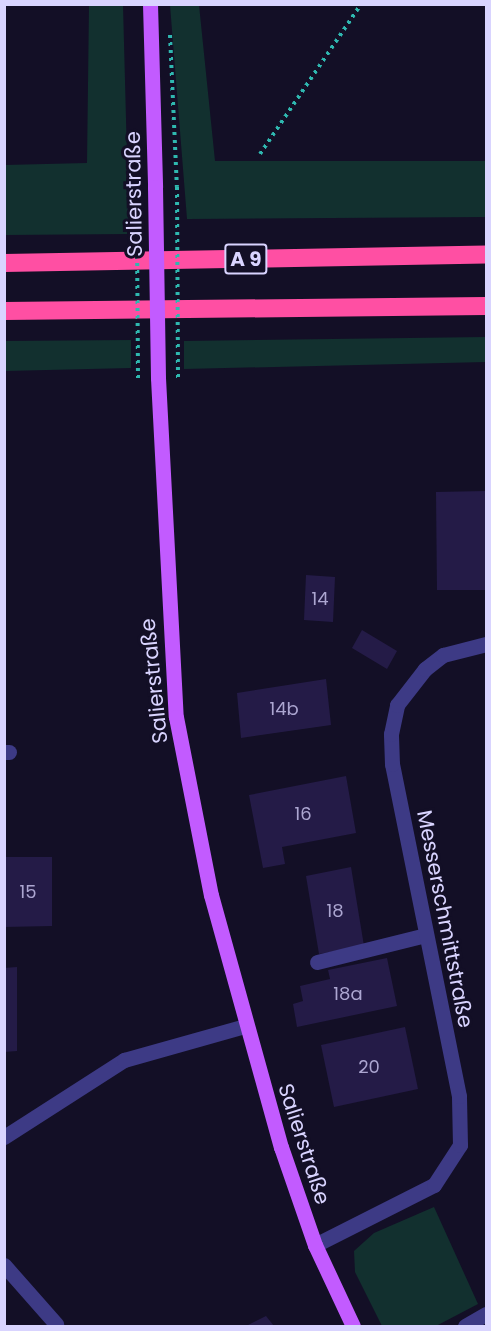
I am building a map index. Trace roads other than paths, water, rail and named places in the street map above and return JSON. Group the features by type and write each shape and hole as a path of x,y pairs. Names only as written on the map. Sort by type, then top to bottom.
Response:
{"highway":[{"name":"A 9","path":"4,262 486,255"},
{"path":"4,311 486,306"}],"main road":[{"name":"Salierstraße","path":"150,4 158,378 176,717 211,895 244,1026 315,1245 353,1326"}],"street":[{"name":"Messerschmittstraße","path":"315,1245 435,1185 460,1145 459,1096 392,764 395,715 409,685 443,656 486,644"},
{"path":"317,962 426,935"},
{"path":"4,1137 124,1060 244,1026"},
{"path":"4,1265 56,1324"},
{"path":"465,1326 486,1314"}]}
